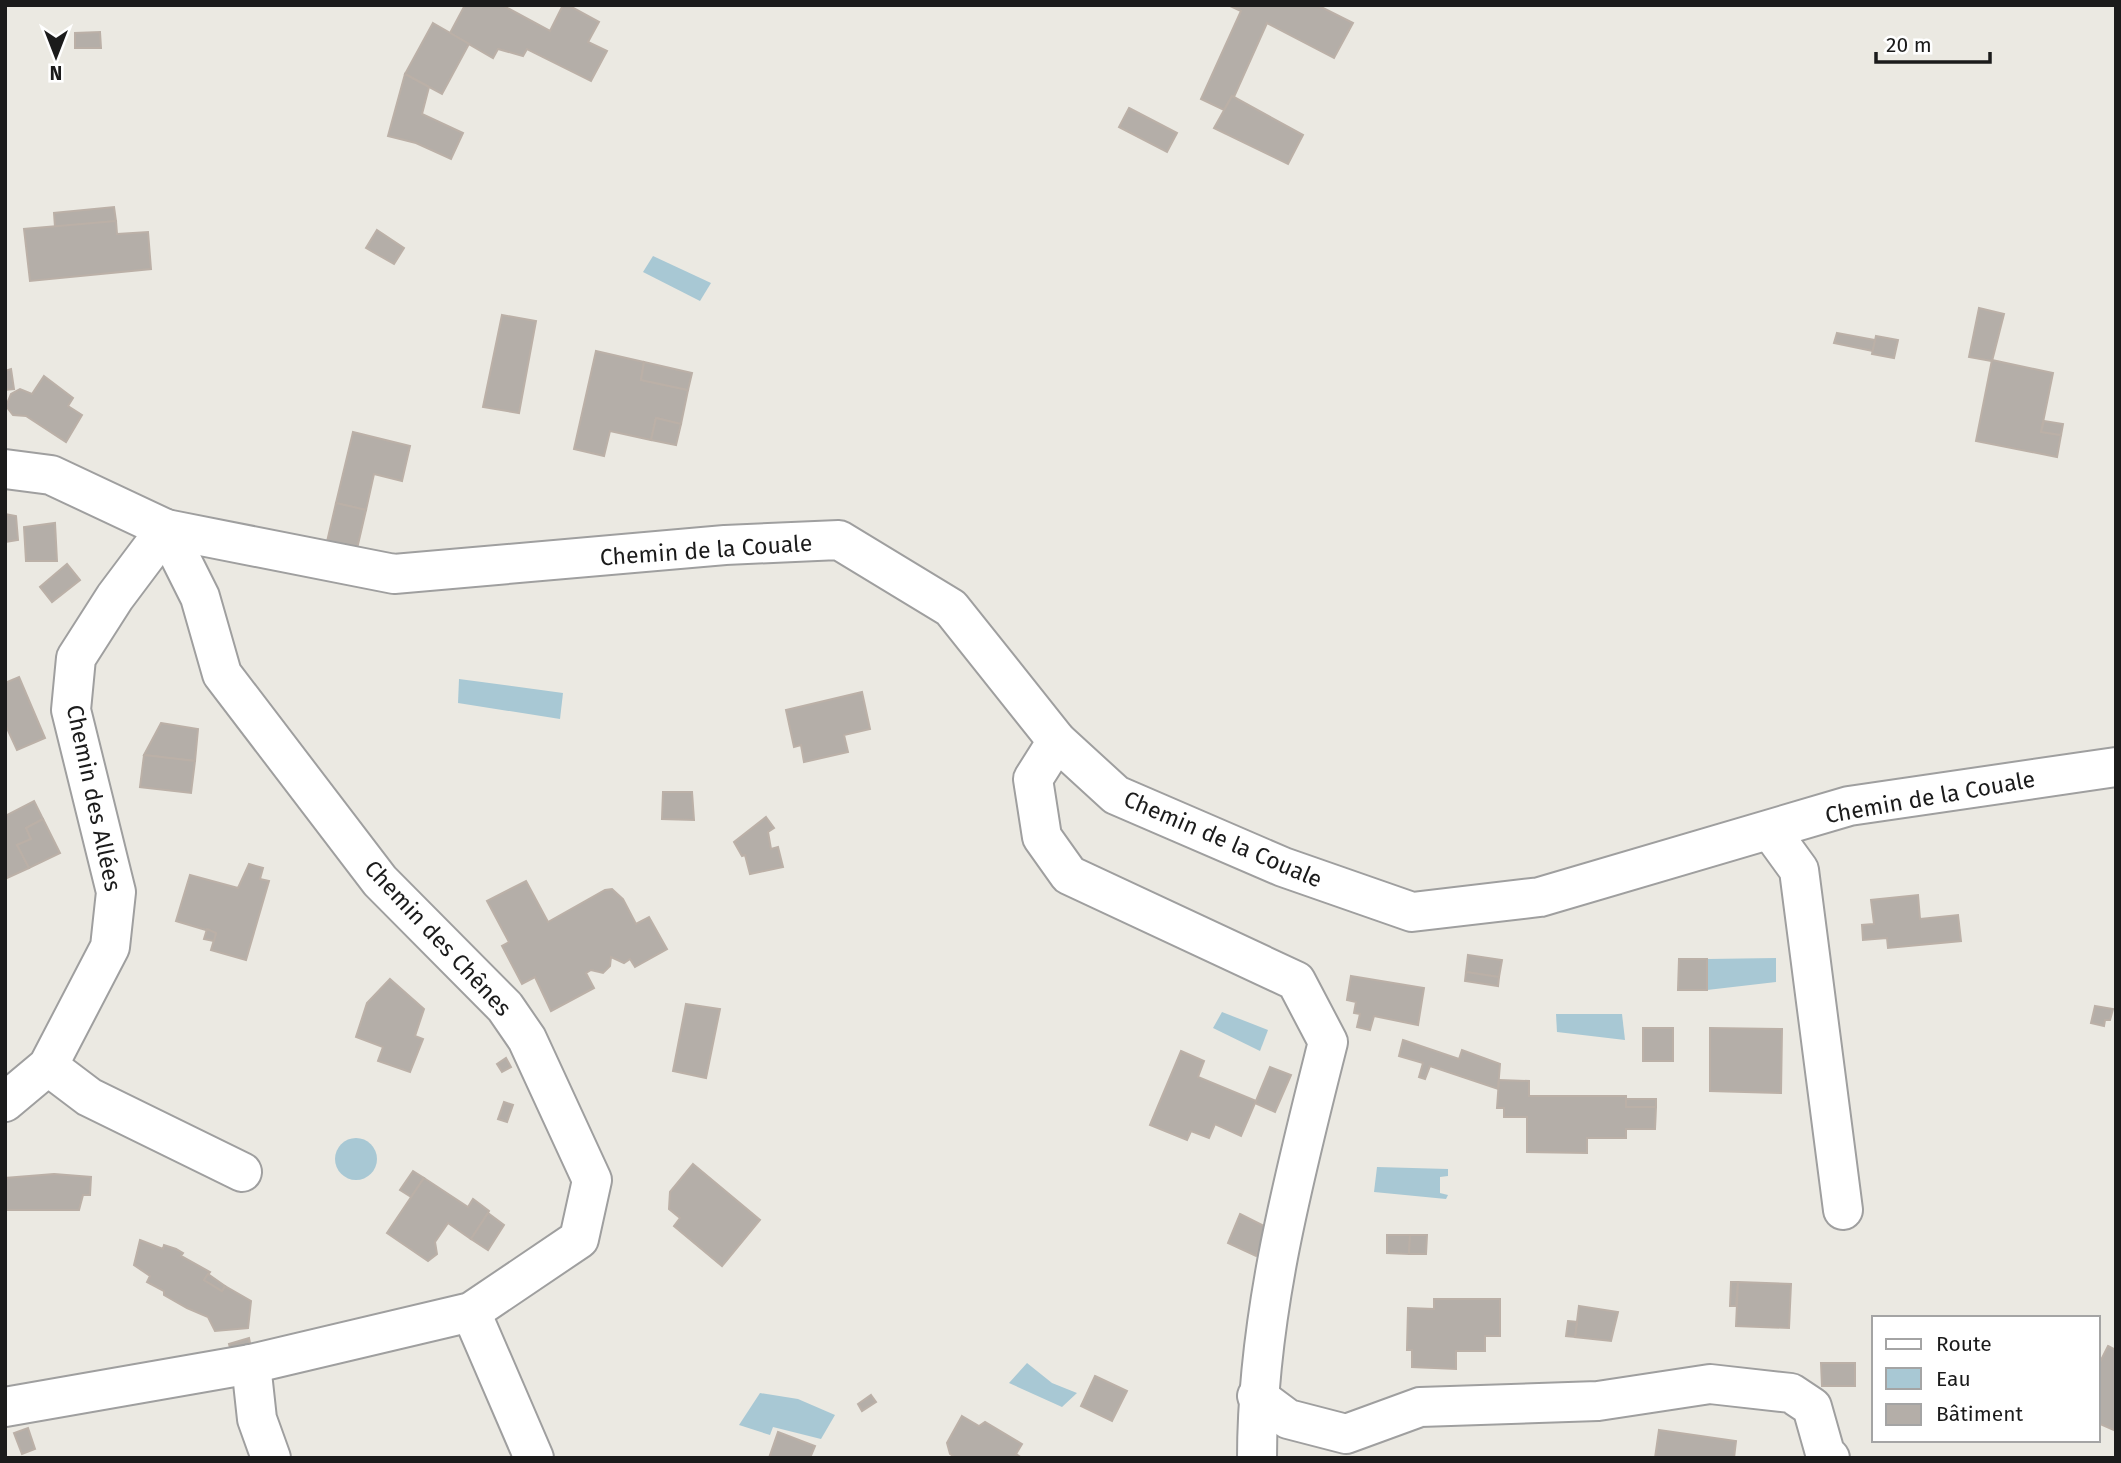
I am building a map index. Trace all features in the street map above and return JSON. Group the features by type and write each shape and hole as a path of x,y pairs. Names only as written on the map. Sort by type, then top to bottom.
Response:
{"street":[{"name":"Chemin de la Couale","path":"5,469 51,475 166,529 394,574 725,545 839,540 951,608 1057,741 1116,795 1283,867 1412,912 1540,897 1849,806 2116,767"},
{"name":"Chemin des Allées","path":"5,1102 48,1066 110,947 116,892 71,710 76,658 115,597 166,529"},
{"name":"Chemin des Chênes","path":"5,1408 251,1364 471,1312 579,1239 592,1180 527,1039 505,1007 380,881 222,674 200,597 166,529"},
{"path":"1057,741 1032,779 1042,837 1069,875 1296,981 1328,1042 1291,1190 1291,1275 1257,1396 1257,1458"},
{"path":"1770,830 1799,870 1843,1210"},
{"path":"48,1066 89,1097 242,1172"},
{"path":"471,1312 534,1458"},
{"path":"251,1364 257,1419 271,1458"},
{"path":"1257,1396 1288,1419 1346,1434 1420,1407 1598,1401 1710,1384 1791,1393 1812,1407 1825,1452 1830,1458"}],"water":[{"path":"653,256 711,283 700,301 643,272"},
{"path":"459,679 563,693 560,719 458,703"},
{"path":"1776,958 1776,982 1707,990 1707,959"},
{"path":"1222,1012 1268,1030 1260,1051 1213,1028"},
{"path":"1556,1014 1622,1014 1625,1040 1557,1032"},
{"path":"356,1138 371,1144 377,1159 371,1174 356,1180 341,1174 335,1159 341,1144"},
{"path":"1377,1167 1448,1169 1448,1176 1440,1177 1440,1193 1448,1195 1446,1199 1374,1192"},
{"path":"1027,1363 1052,1383 1077,1393 1062,1407 1009,1383"},
{"path":"760,1393 798,1399 835,1415 821,1439 773,1427 770,1435 739,1425"}],"building":[{"path":"465,5 502,5 550,31 563,5 568,5 599,22 588,42 607,51 591,81 527,49 523,56 498,49 493,58 450,33"},
{"path":"1228,5 1317,5 1353,23 1334,58 1267,23 1234,97 1232,96 1224,110 1201,99 1241,11"},
{"path":"433,23 469,44 442,94 405,74"},
{"path":"100,32 101,48 75,48 75,33"},
{"path":"405,74 429,87 422,114 463,133 451,159 416,143 388,136"},
{"path":"1232,96 1303,135 1288,164 1214,128"},
{"path":"1129,108 1177,133 1167,152 1119,127"},
{"path":"114,207 116,221 55,227 54,213"},
{"path":"116,221 117,234 148,232 151,269 30,281 24,229"},
{"path":"377,230 404,248 394,264 366,248"},
{"path":"1979,308 2004,314 1992,361 1969,357"},
{"path":"502,315 536,321 519,413 483,407"},
{"path":"1837,333 1875,340 1873,351 1834,343"},
{"path":"1876,336 1898,340 1894,358 1872,354"},
{"path":"596,351 644,362 641,380 688,390 681,424 656,418 651,440 610,431 604,456 574,449"},
{"path":"1992,360 2053,373 2041,432 2061,435 2057,457 1976,441"},
{"path":"644,362 692,373 688,390 641,380"},
{"path":"11,369 14,389 5,390 5,371"},
{"path":"44,376 73,398 68,406 82,415 66,442 26,416 13,415 6,406 11,394 20,389 32,394"},
{"path":"656,418 681,424 676,445 651,440"},
{"path":"2044,421 2063,424 2061,435 2041,432"},
{"path":"353,432 410,446 402,481 374,474 366,510 336,503"},
{"path":"336,503 366,510 356,553 326,546"},
{"path":"5,514 16,516 18,540 5,542"},
{"path":"55,523 57,561 26,561 24,527"},
{"path":"67,564 80,580 52,602 40,587"},
{"path":"19,677 45,738 17,750 5,724 5,683"},
{"path":"862,692 870,729 844,735 848,752 804,762 801,745 794,747 786,710"},
{"path":"161,723 198,729 195,761 144,755"},
{"path":"144,755 195,761 191,793 140,787"},
{"path":"663,792 692,792 694,820 662,819"},
{"path":"34,801 43,819 26,828 31,839 17,845 29,868 5,879 5,816"},
{"path":"766,817 774,828 768,832 771,849 778,847 783,867 750,874 745,855 742,856 734,842"},
{"path":"43,819 60,853 29,868 17,845 31,839 26,828"},
{"path":"249,864 263,868 260,879 269,881 246,960 211,950 216,933 176,921 190,875 238,888"},
{"path":"526,881 548,922 605,890 612,889 623,899 636,924 649,917 667,949 635,967 630,959 624,963 611,957 610,966 603,973 591,970 586,973 594,988 551,1011 535,977 522,984 502,946 509,942 487,901"},
{"path":"1918,895 1920,919 1958,915 1961,941 1888,948 1887,938 1863,940 1862,925 1874,924 1871,900"},
{"path":"207,929 216,933 214,941 204,939"},
{"path":"1468,955 1502,960 1499,977 1466,972"},
{"path":"1679,959 1707,959 1707,990 1678,990"},
{"path":"1466,972 1499,977 1498,986 1465,981"},
{"path":"1351,976 1424,988 1418,1025 1374,1016 1370,1030 1357,1027 1360,1014 1354,1013 1356,1002 1347,1000"},
{"path":"390,979 424,1009 415,1036 423,1039 410,1072 378,1061 383,1047 356,1037 367,1003"},
{"path":"686,1004 720,1009 706,1078 673,1071"},
{"path":"2095,1006 2113,1009 2110,1020 2105,1020 2104,1026 2091,1023"},
{"path":"1643,1028 1673,1028 1673,1061 1643,1061"},
{"path":"1710,1028 1782,1029 1781,1093 1710,1091"},
{"path":"1403,1040 1459,1059 1462,1050 1500,1064 1498,1089 1430,1066 1425,1079 1419,1077 1423,1063 1399,1056"},
{"path":"1181,1051 1204,1061 1198,1077 1256,1101 1270,1067 1291,1075 1275,1112 1255,1103 1241,1136 1215,1124 1209,1138 1191,1131 1187,1140 1150,1125"},
{"path":"506,1058 511,1067 502,1072 497,1064"},
{"path":"1499,1080 1529,1081 1529,1096 1626,1096 1626,1107 1656,1107 1655,1129 1626,1129 1626,1138 1587,1138 1587,1153 1527,1152 1527,1117 1504,1117 1504,1108 1497,1108"},
{"path":"1626,1099 1656,1099 1656,1107 1626,1107"},
{"path":"504,1102 513,1105 507,1122 498,1119"},
{"path":"693,1164 760,1220 722,1266 674,1226 680,1218 669,1209 670,1192"},
{"path":"413,1171 424,1178 411,1197 400,1190"},
{"path":"54,1174 91,1177 90,1195 83,1195 79,1210 5,1210 5,1178"},
{"path":"424,1178 468,1207 473,1199 489,1211 471,1239 448,1223 435,1242 437,1254 428,1261 387,1233"},
{"path":"488,1213 504,1225 488,1250 471,1239"},
{"path":"1240,1214 1268,1228 1256,1256 1228,1243"},
{"path":"1387,1235 1410,1235 1409,1254 1387,1253"},
{"path":"1410,1235 1427,1235 1426,1254 1409,1254"},
{"path":"140,1240 163,1249 164,1245 176,1249 183,1253 181,1256 210,1272 204,1280 222,1291 225,1286 251,1301 248,1328 215,1331 208,1317 164,1295 164,1291 147,1282 150,1276 134,1265"},
{"path":"208,1274 225,1286 222,1291 204,1280"},
{"path":"1731,1282 1738,1282 1736,1306 1730,1306"},
{"path":"1738,1282 1791,1284 1789,1328 1736,1326"},
{"path":"1434,1299 1500,1299 1500,1336 1485,1336 1485,1351 1456,1351 1456,1369 1412,1367 1412,1350 1407,1350 1408,1308 1434,1309"},
{"path":"1579,1306 1618,1312 1611,1341 1575,1337"},
{"path":"1568,1321 1577,1322 1575,1337 1566,1336"},
{"path":"249,1338 252,1353 233,1359 229,1344"},
{"path":"2108,1346 2116,1350 2116,1431 2100,1424 2100,1362"},
{"path":"1821,1363 1855,1363 1855,1386 1822,1386"},
{"path":"1095,1376 1127,1391 1112,1421 1081,1406"},
{"path":"871,1395 876,1402 862,1411 858,1404"},
{"path":"962,1416 979,1426 985,1422 1022,1444 1016,1454 1022,1458 956,1458 950,1454 947,1443"},
{"path":"28,1428 35,1449 22,1454 14,1433"},
{"path":"1659,1430 1736,1441 1734,1458 1655,1458"},
{"path":"778,1432 815,1446 810,1458 769,1458"}]}
